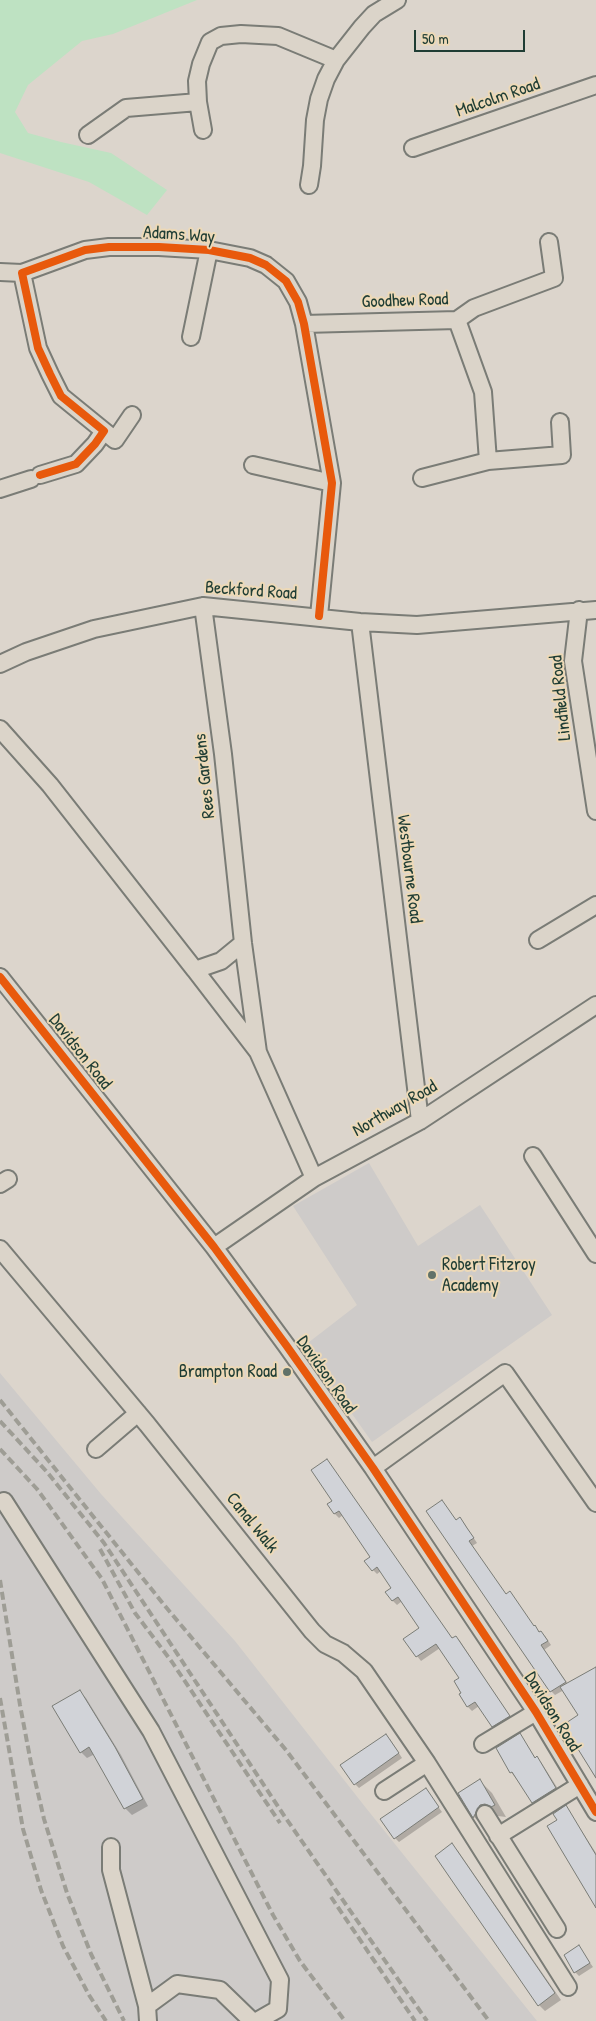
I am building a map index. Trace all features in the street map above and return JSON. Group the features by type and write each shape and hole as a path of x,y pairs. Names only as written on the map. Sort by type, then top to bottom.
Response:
{"street":[{"path":"309,185 315,120 326,78 336,60 374,14 397,0"},
{"path":"203,130 198,102 197,81 202,58 210,42 221,36 241,34 278,36 336,60"},
{"name":"Malcolm Road","path":"413,148 596,84"},
{"path":"88,135 126,108 198,102"},
{"name":"Goodhew Road","path":"304,324 457,320 474,308 554,278 549,242"},
{"name":"Adams Way","path":"0,272 22,273 84,250 159,247 209,250 250,258 272,269 286,281 298,302 304,324 332,482 319,616"},
{"path":"190,337 209,250"},
{"path":"22,273 38,348 61,396 115,440 132,415"},
{"path":"457,320 483,392 488,461"},
{"path":"422,478 488,461 562,456 560,422"},
{"path":"0,490 76,464 95,444 104,431"},
{"path":"253,465 332,482"},
{"name":"Beckford Road","path":"0,664 26,652 94,629 203,606 319,616 360,622 417,625 596,610"},
{"name":"Rees Gardens","path":"203,606 223,754 242,943 258,1052"},
{"name":"Lindfield Road","path":"579,610 573,661 596,811"},
{"name":"Westbourne Road","path":"360,622 420,1121"},
{"name":"Rees Gardens","path":"0,729 50,785 258,1052 314,1178"},
{"path":"538,940 596,905"},
{"path":"194,970 221,961 242,943"},
{"name":"Davidson Road","path":"0,977 214,1247 373,1468 536,1712 596,1812"},
{"name":"Northway Road","path":"214,1247 314,1178 420,1121 596,1005"},
{"path":"533,1156 596,1254"},
{"name":"Canal Walk","path":"0,1248 138,1413 312,1630 325,1644 343,1653 364,1671 427,1763 568,1987"},
{"path":"373,1468 505,1373 596,1503"},
{"path":"96,1449 138,1413"},
{"path":"4,1501 151,1731 280,1980 278,2009 262,2020 220,1990 177,1984 147,2014"},
{"path":"483,1744 536,1712"},
{"path":"384,1791 427,1763"},
{"path":"498,1836 580,1785"},
{"path":"485,1814 557,1930"},
{"path":"111,1847 111,1870 147,2014"}],"shaded area":[{"name":"Robert Fitzroy Academy","path":"369,1163 418,1246 480,1205 552,1315 372,1442 304,1346 357,1305 293,1206"},
{"path":"0,1373 101,1494 235,1641 537,2021 0,2021"}],"green space":[{"path":"0,0 197,0 113,34 82,41 28,85 15,112 28,133 111,153 167,190 147,215 89,182 0,153"}],"building":[{"path":"327,1459 452,1638 456,1636 510,1716 492,1727 475,1702 467,1707 454,1681 459,1678 436,1644 416,1657 403,1639 419,1628 398,1597 392,1601 385,1592 391,1588 377,1567 372,1571 364,1561 370,1557 339,1511 334,1514 327,1504 332,1501 311,1470"},
{"path":"442,1500 456,1520 460,1517 474,1538 469,1541 506,1594 510,1591 534,1626 539,1632 541,1631 548,1641 541,1645 566,1682 550,1692 426,1511"},
{"path":"596,1667 596,1778 563,1725 578,1715 560,1687"},
{"path":"80,1690 115,1747 143,1799 124,1809 89,1747 80,1753 52,1706"},
{"path":"520,1733 535,1758 537,1756 556,1788 532,1803 512,1772 510,1773 496,1748"},
{"path":"386,1734 399,1753 354,1785 340,1765"},
{"path":"480,1779 495,1805 491,1807 485,1804 480,1805 473,1818 458,1793"},
{"path":"426,1788 439,1807 394,1839 380,1819"},
{"path":"566,1805 596,1855 596,1908 547,1826 557,1820 553,1814"},
{"path":"452,1843 555,1993 538,2006 435,1856"},
{"path":"579,1945 590,1963 574,1973 564,1955"}],"railway":[{"path":"0,1400 165,1606 286,1750 489,2021"},
{"path":"0,1421 47,1472 104,1543 285,1817 427,2021"},
{"path":"0,1449 37,1489 102,1579 273,1915 300,1961 345,2021"},
{"path":"100,1549 135,1613 172,1662 280,1823"},
{"path":"0,1580 20,1705 44,1819 67,1893 91,1954 124,2021"},
{"path":"0,1698 23,1829 41,1890 63,1946 89,1995 106,2021"},
{"path":"331,1897 415,2021"}],"cycle path":[{"path":"40,475 76,464 95,444 104,431 61,396 38,348 22,273 85,250 109,247 209,250 250,258 266,265 286,281 298,302 304,324 332,483 319,616"},
{"path":"0,977 214,1247 286,1345 373,1468 536,1712 596,1812"}],"place":[{"name":"Robert Fitzroy Academy","path":"432,1275"},
{"name":"Brampton Road","path":"287,1372"}]}
